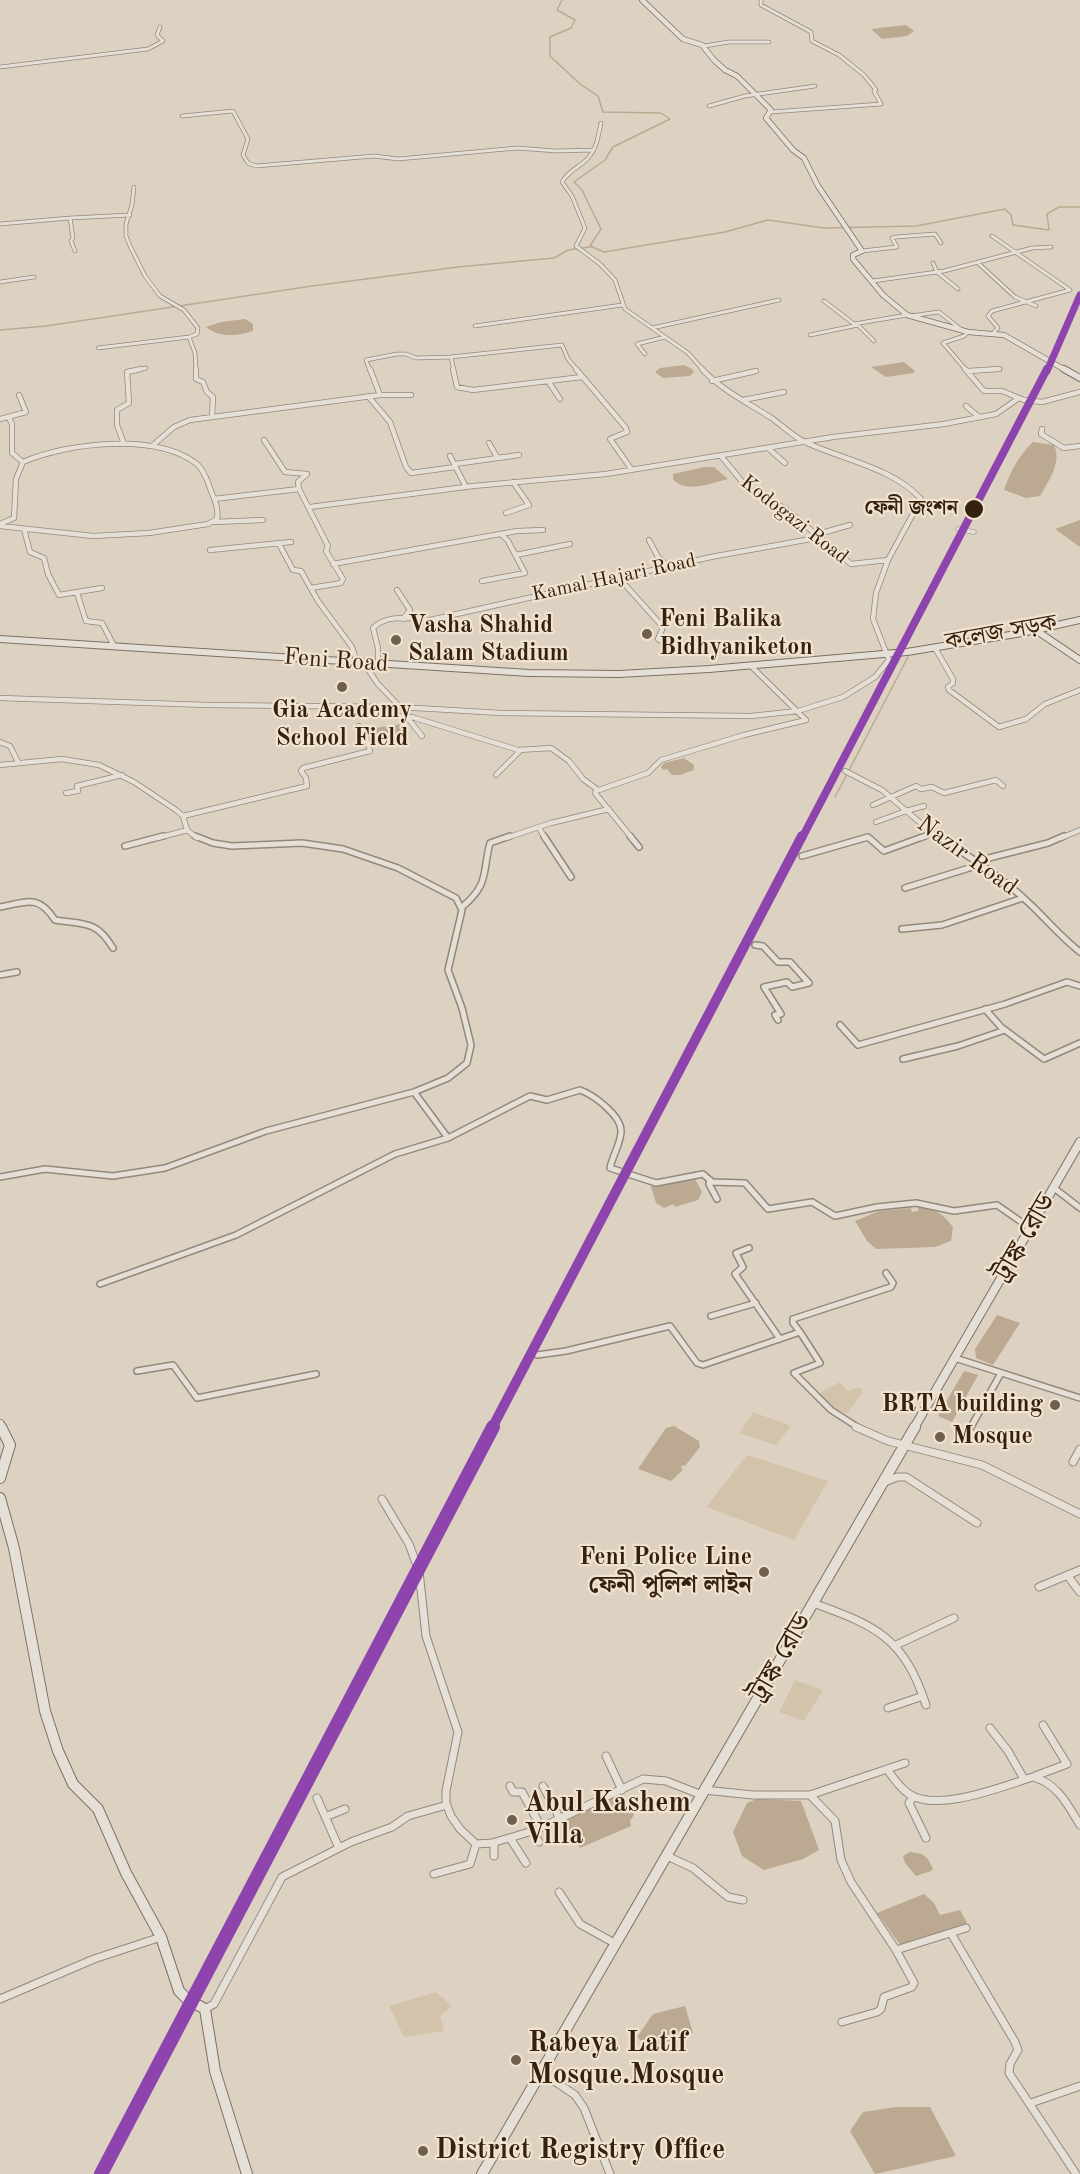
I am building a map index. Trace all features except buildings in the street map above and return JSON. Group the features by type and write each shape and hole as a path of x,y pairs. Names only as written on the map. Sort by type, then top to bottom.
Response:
{"main road":[{"path":"642,0 683,39 704,46 714,60 725,70 737,76 771,112 766,118 793,150 804,158 818,186 862,251 853,255 853,259 883,295 909,315 966,332 994,332 1019,343 1080,378"},
{"name":"কলেজ সড়ক","path":"887,650 917,651 1080,619"},
{"path":"1035,629 1080,660"},
{"name":"কলেজ সড়ক","path":"887,650 910,649 1035,629"},
{"path":"0,638 502,669 604,672 887,650"},
{"name":"Feni Road","path":"0,638 590,675 751,666 887,650"},
{"name":"ট্রাঙ্ক রোড","path":"482,2174 1080,1142"},
{"path":"0,1424 10,1445 0,1478"},
{"path":"0,1499 14,1548 45,1711 58,1751 73,1784 98,1809 126,1873 161,1936 179,1991 187,1999 205,2009 215,2071 247,2174"}],"street":[{"path":"761,0 761,5 771,12 811,32 812,41 845,58 852,67 872,82 876,90 874,92 881,104 771,112"},
{"path":"0,67 148,49 163,41 157,35 160,27"},
{"path":"704,46 746,40 756,44 769,42"},
{"path":"710,106 756,95 815,87"},
{"path":"182,116 233,111 248,139 243,155 248,163 256,166 374,156 398,159 517,148 556,151 594,150"},
{"path":"0,698 208,705 399,707 597,716 778,715 832,701 860,688 883,669 889,660 887,646 877,633 873,621 877,592 888,560 921,499 896,478 804,442 773,418 712,381 688,353 632,316 622,305 619,285 576,246 585,228 572,196 562,182 565,176 590,157 598,142 601,123"},
{"path":"98,348 189,337 197,334 198,328 184,310 160,296 145,276 130,246 126,236 126,224 130,215 134,187"},
{"path":"0,224 130,215"},
{"path":"69,218 74,238 71,241 75,251"},
{"path":"862,251 897,247 892,238 896,237 935,234 941,243"},
{"path":"992,236 1070,290 992,311 988,316 998,328 994,332"},
{"path":"873,281 937,272 1032,248 1051,247"},
{"path":"933,262 937,272 958,289"},
{"path":"978,263 1015,297 1036,306"},
{"path":"0,282 34,277"},
{"path":"652,328 779,300"},
{"path":"824,301 852,323 858,325 874,341"},
{"path":"476,326 622,305"},
{"path":"810,335 909,315 939,312 966,332 960,338 942,343 984,391 1002,391 1019,398 1042,402 1080,392"},
{"path":"189,337 195,353 196,379 203,382 207,392 213,397 212,417"},
{"path":"645,354 637,344 665,337"},
{"path":"380,395 366,360 397,354 406,354 416,358 451,357 562,345 568,359 626,428 627,432 610,439 632,470"},
{"path":"451,357 457,387 473,390 582,377"},
{"path":"124,444 117,425 117,410 129,403 126,375 134,370 146,368"},
{"path":"968,371 1000,369"},
{"path":"712,381 756,371"},
{"path":"548,381 560,399"},
{"path":"743,400 784,392"},
{"path":"0,419 26,412 19,395"},
{"path":"152,446 181,422 368,396 411,395"},
{"path":"368,396 390,422 396,445 406,467 411,472 519,454"},
{"path":"309,507 466,487 513,482 543,482 769,449 879,430 944,424 996,414 1019,398"},
{"path":"966,406 979,417"},
{"path":"9,418 12,424 12,453 23,462"},
{"path":"1042,429 1041,434 1064,448 1080,446"},
{"path":"264,440 285,472 307,474 298,482 299,489 328,546 326,551 344,581 311,588"},
{"path":"489,443 497,457"},
{"path":"0,525 14,518 16,479 23,462 48,453 124,444 152,446 174,452 198,465 219,512 213,522"},
{"path":"769,449 785,463"},
{"path":"450,456 466,487"},
{"name":"Kodogazi Road","path":"721,456 749,490 786,509 853,565 888,560"},
{"path":"506,513 529,505 513,482"},
{"path":"214,499 299,489"},
{"path":"0,525 93,536 120,536 194,528 213,522 262,520"},
{"name":"Kamal Hajari Road","path":"378,662 378,648 373,628 375,624 388,619 430,620 727,553 820,536 850,525"},
{"path":"24,529 30,552 44,558 48,574 59,595 102,588"},
{"path":"958,529 974,532"},
{"path":"333,564 501,534 543,530"},
{"path":"482,581 525,573 501,534"},
{"path":"649,540 658,557 669,567"},
{"path":"210,550 291,542"},
{"path":"279,543 293,570 301,571 324,610 352,646 356,660"},
{"path":"516,555 570,544"},
{"path":"619,578 658,619 663,627 658,639 668,645"},
{"path":"397,590 410,610 403,619"},
{"path":"77,593 86,621 104,624 114,644"},
{"path":"935,648 953,679 953,683 948,687 949,690 999,727 1026,719 1045,704 1080,690"},
{"path":"363,662 378,684 422,736"},
{"path":"639,847 595,794 598,790 648,772 661,760 744,735 805,721 798,711 751,666"},
{"path":"373,715 406,716 521,750 551,748 569,761 584,779 598,790"},
{"path":"183,816 307,786 306,778 301,771 303,768 370,751 369,743 359,726"},
{"path":"0,742 10,746 18,762"},
{"path":"496,775 521,750"},
{"path":"0,765 41,758 66,758 123,775 175,807 183,816 183,824 188,830 210,844 220,846 303,843 345,849 450,893 461,908"},
{"name":"Nazir Road","path":"845,771 871,783 932,834 980,863 1023,898 1057,934 1080,952"},
{"path":"66,793 78,791 77,786 123,775"},
{"path":"873,806 891,798 889,796 916,786 921,789 933,787 944,793 996,780 1003,786"},
{"path":"876,822 924,806"},
{"path":"0,1177 45,1168 114,1176 165,1168 266,1131 414,1092 448,1078 467,1063 471,1046 462,1008 448,970 461,908 470,902 487,868 488,844 551,823 609,809"},
{"path":"539,828 561,860 566,874 571,877"},
{"path":"125,846 188,830"},
{"path":"905,888 1048,843 1080,830"},
{"path":"802,856 868,837 884,851 932,834"},
{"path":"902,929 942,925 1023,898"},
{"path":"0,907 29,900 41,902 55,920 94,927 103,932 113,948"},
{"path":"755,945 763,946 778,962 790,962 808,982 792,987 787,982 764,987 781,1014 775,1015 778,1020"},
{"path":"0,975 17,972"},
{"path":"840,1025 858,1045 985,1009 1070,981 1080,986"},
{"path":"985,1009 1005,1030 1045,1060 1080,1043"},
{"path":"903,1059 958,1046 1005,1030"},
{"path":"100,1284 236,1235 395,1154 448,1138 476,1126 530,1096 547,1100 580,1090 592,1096 620,1122 622,1133 610,1164 612,1170 648,1182 703,1174 710,1180 721,1184 745,1183 768,1209 812,1202 835,1216 877,1207 916,1203 954,1211 997,1205 1030,1228"},
{"path":"414,1092 448,1138"},
{"path":"710,1180 710,1188 717,1199"},
{"path":"1054,1188 1080,1208"},
{"path":"749,1248 735,1253 743,1267 735,1271 780,1339"},
{"path":"886,1273 893,1283 891,1287 793,1319 793,1323 820,1363 794,1373 827,1410 874,1436 981,1464 1080,1514"},
{"path":"711,1316 756,1303"},
{"path":"537,1354 566,1351 669,1326 697,1363 702,1365 800,1332"},
{"path":"955,1358 1080,1398"},
{"path":"137,1371 173,1365 197,1398 316,1374"},
{"path":"971,1427 1001,1373"},
{"path":"1073,1462 1080,1449"},
{"path":"882,1484 897,1477 906,1477 977,1523"},
{"path":"382,1499 409,1544 419,1569 426,1636 458,1732 444,1798 467,1836 476,1844 494,1844 541,1827 643,1779 655,1777 703,1793 810,1795 905,1763"},
{"path":"1040,1587 1080,1570"},
{"path":"1067,1575 1080,1592"},
{"path":"813,1603 854,1618 894,1646 909,1662 926,1705"},
{"path":"894,1646 954,1618"},
{"path":"888,1708 923,1696"},
{"path":"887,1769 909,1795 932,1800 949,1799 1034,1777 1067,1764 1042,1725"},
{"path":"990,1728 1008,1751 1023,1779"},
{"path":"606,1756 622,1790"},
{"path":"1034,1777 1047,1780 1080,1825"},
{"path":"510,1786 513,1792 522,1792 541,1827"},
{"path":"543,1786 560,1818"},
{"path":"810,1795 835,1821 841,1860 851,1882 896,1950 913,1985 884,1996 881,2009 877,2012 842,2022"},
{"path":"914,1797 909,1803 926,1838"},
{"path":"317,1798 339,1848"},
{"path":"205,2009 214,2004 282,1876 339,1848 392,1827 408,1816 447,1805"},
{"path":"325,1817 345,1809"},
{"path":"532,1830 539,1842"},
{"path":"510,1838 526,1863"},
{"path":"434,1874 470,1864 476,1844"},
{"path":"494,1844 494,1856"},
{"path":"667,1856 693,1868 728,1897 743,1900"},
{"path":"559,1892 580,1924 616,1944"},
{"path":"896,1950 952,1935 966,1928"},
{"path":"952,1935 1016,2042 1017,2050 1010,2064 1009,2073 1076,2174"},
{"path":"0,1998 94,1959 161,1936"},
{"path":"542,2072 575,2095 580,2102 610,2174"},
{"path":"1031,2103 1080,2086"}],"shaded area":[{"path":"906,25 914,31 907,36 882,39 871,29"},
{"path":"245,319 253,324 253,331 229,335 216,333 206,327 221,322"},
{"path":"904,362 915,371 914,373 886,377 871,367"},
{"path":"684,365 694,372 690,376 663,378 655,372 660,368"},
{"path":"1033,442 1054,445 1056,458 1053,471 1040,496 1026,498 1004,490 1023,452"},
{"path":"714,467 728,479 691,487 684,486 673,479 673,474"},
{"path":"1080,520 1080,547 1055,529"},
{"path":"402,724 408,733 373,740 367,729"},
{"path":"684,758 694,765 694,770 672,775 667,769 663,770 661,767 664,763"},
{"path":"694,1177 702,1192 698,1200 675,1207 673,1204 664,1208 656,1203 651,1187 654,1184"},
{"path":"911,1208 912,1212 918,1211 918,1208 924,1208 942,1215 953,1227 951,1241 935,1247 876,1249 867,1241 855,1221 879,1211"},
{"path":"997,1315 1020,1323 993,1365 976,1358 975,1349"},
{"path":"964,1371 978,1375 952,1422 938,1416"},
{"path":"840,1382 847,1391 861,1387 862,1393 847,1414 829,1405 818,1394"},
{"path":"753,1412 791,1426 776,1445 739,1433"},
{"path":"674,1426 699,1441 700,1447 685,1466 682,1465 683,1470 671,1481 638,1469 666,1428"},
{"path":"747,1455 828,1481 794,1540 706,1507"},
{"path":"795,1680 823,1690 804,1721 779,1712"},
{"path":"617,1796 626,1801 634,1815 630,1821 631,1826 580,1848 561,1819"},
{"path":"757,1799 801,1801 819,1850 803,1859 764,1870 742,1856 733,1832 747,1803"},
{"path":"910,1852 925,1856 933,1869 916,1876 905,1863 903,1856"},
{"path":"924,1894 934,1903 940,1915 960,1910 967,1923 941,1935 901,1946 877,1913"},
{"path":"436,1992 452,2006 440,2016 444,2031 404,2037 389,2006"},
{"path":"685,2006 693,2033 649,2048 637,2037 653,2014"},
{"path":"896,2107 930,2107 956,2156 875,2174 850,2131 863,2112"}],"waterway":[{"path":"562,0 557,10 575,20 571,28 550,37 550,56 580,84 598,96 603,112 661,113 670,119 613,147 605,160 574,182 582,190 601,229 590,246 604,252 725,232 768,220 824,228 916,226 1005,209 1011,215 1013,225 1049,230 1047,214 1059,207 1080,207"},
{"path":"0,330 46,326 312,286 458,267 554,258 568,250 590,247"},
{"path":"835,797 908,657"}],"transit line":[{"path":"101,2174 1049,366 1080,295"}],"place":[{"name":"ফেনী জংশন","path":"974,509"},
{"name":"Feni Balika Bidhyaniketon","path":"647,634"},
{"name":"Vasha Shahid Salam Stadium","path":"396,640"},
{"name":"Gia Academy School Field","path":"342,687"},
{"name":"BRTA building","path":"1055,1405"},
{"name":"Mosque","path":"940,1437"},
{"name":"Feni Police Line ফেনী পুলিশ লাইন","path":"764,1572"},
{"name":"Abul Kashem Villa","path":"512,1820"},
{"name":"Rabeya Latif Mosque.Mosque","path":"516,2060"},
{"name":"District Registry Office","path":"423,2151"}]}
